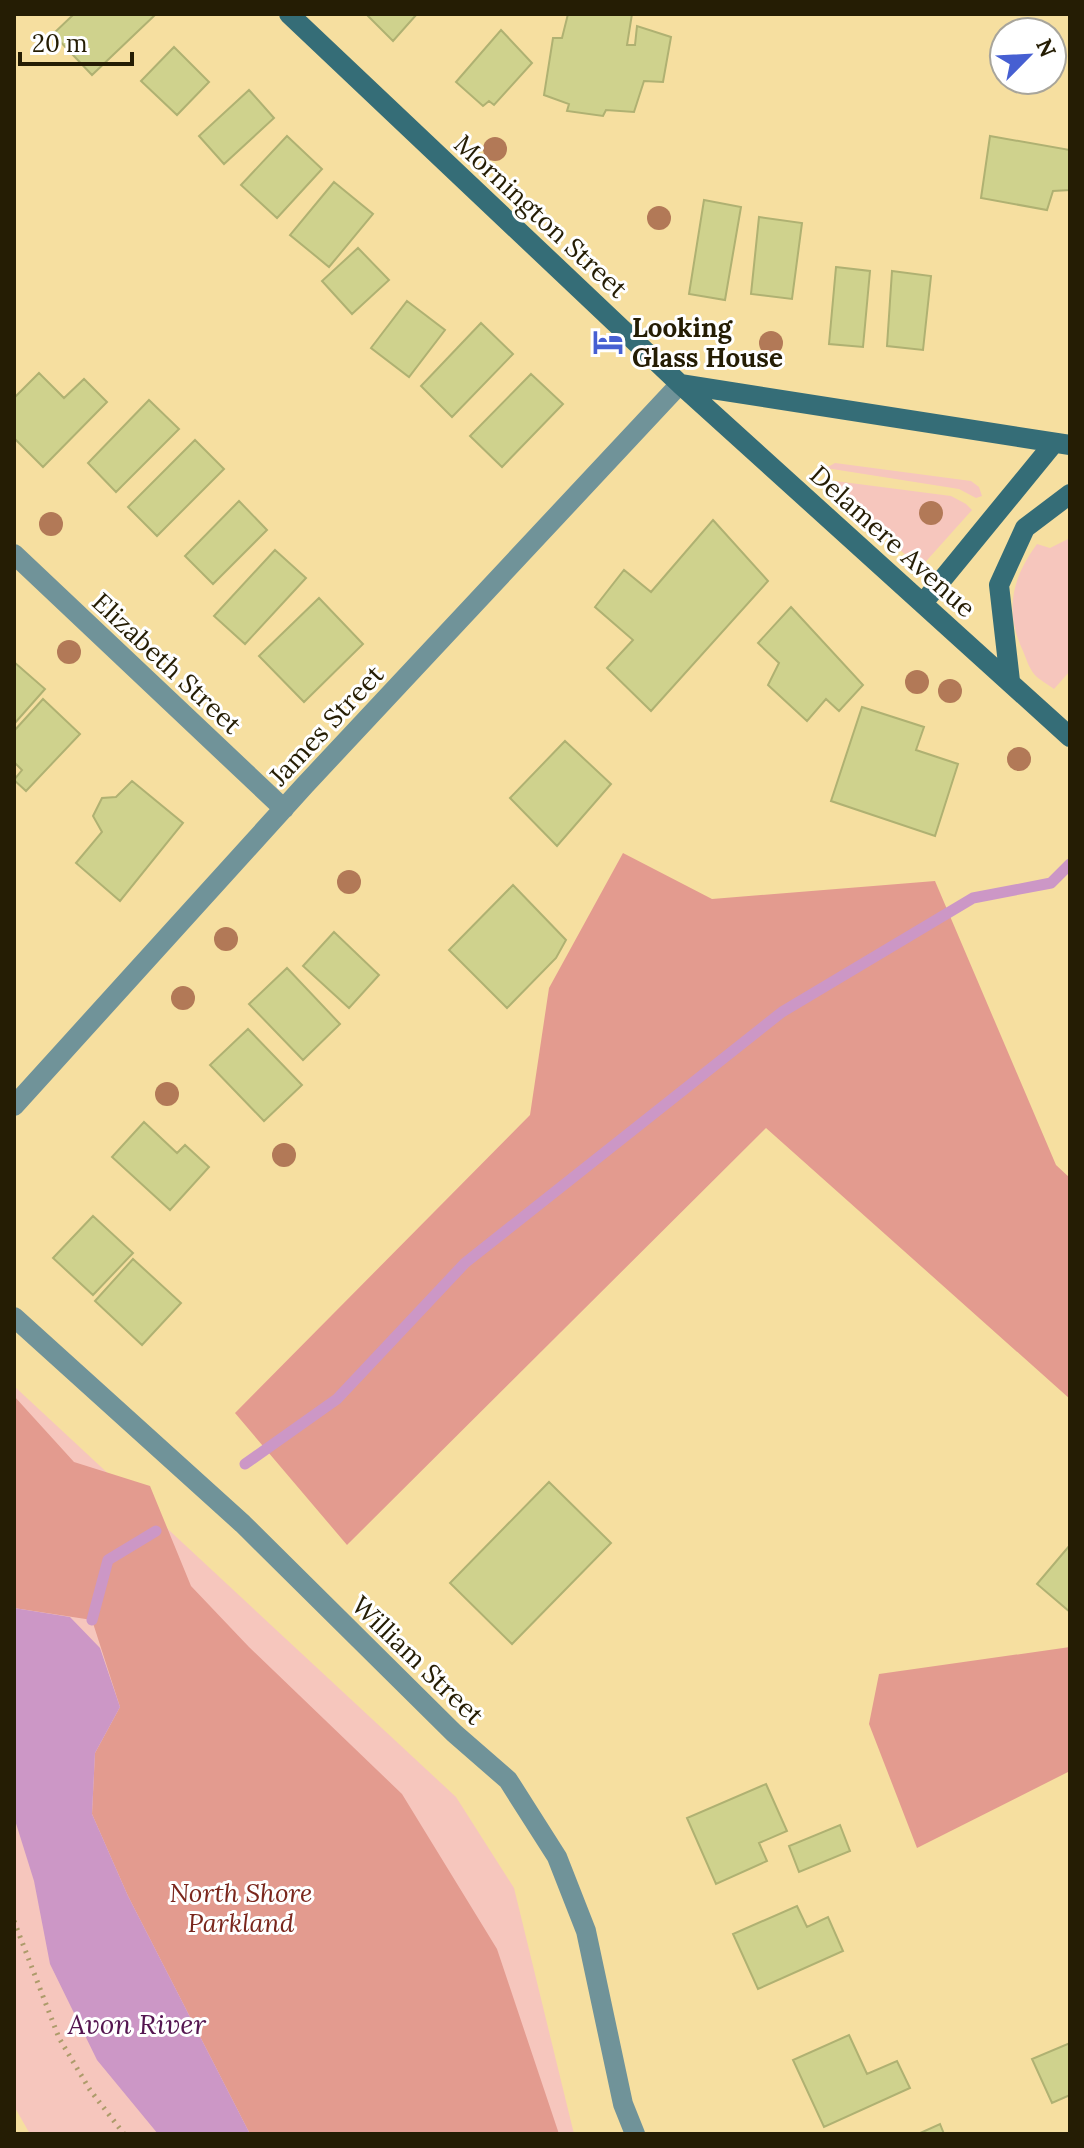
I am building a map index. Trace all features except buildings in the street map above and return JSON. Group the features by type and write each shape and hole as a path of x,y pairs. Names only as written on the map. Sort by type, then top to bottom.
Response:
{"street":[{"name":"Mornington Street","path":"289,14 680,384"},
{"path":"680,384 1062,444"},
{"name":"Delamere Avenue","path":"680,384 1070,737"},
{"name":"James Street","path":"14,1106 284,809 680,384"},
{"path":"923,603 1062,444"},
{"path":"1010,681 999,585 1025,528 1070,494"},
{"name":"Elizabeth Street","path":"14,554 284,809"},
{"name":"William Street","path":"14,1317 188,1472 454,1733 508,1780 557,1857 586,1931 616,2079 635,2134"}],"path":[{"path":"14,1921 59,2038 90,2090 124,2134"}],"green space":[{"path":"835,463 971,481 979,487 982,496 976,498 959,489 826,468"},
{"path":"835,481 951,496 972,510 920,568 834,490 831,485"},
{"path":"1070,538 1070,671 1054,689 1032,672 1017,636 1012,609 1022,569 1037,544 1050,548"},
{"path":"623,853 712,899 935,881 1056,1165 1070,1178 1070,1399 766,1128 347,1545 235,1413 530,1115 549,988"},
{"name":"North Shore Parkland","path":"14,1386 456,1797 514,1888 574,2134 30,2134 14,2106"},
{"name":"North Shore Parkland","path":"14,1396 74,1462 150,1486 191,1586 249,1647 402,1794 497,1949 559,2134 250,2134 128,1896 92,1814 95,1753 120,1707 92,1620 14,1608"},
{"path":"1070,1647 1070,1771 917,1848 869,1724 879,1674"}],"water":[{"name":"Avon River","path":"14,1608 70,1617 100,1648 120,1707 95,1753 92,1814 128,1896 250,2134 158,2134 97,2060 50,1964 34,1881 14,1817"}],"waterway":[{"path":"245,1464 337,1399 465,1263 782,1012 973,898 1051,883 1070,864"},
{"path":"92,1620 108,1560 156,1531"}],"place":[{"name":"Looking Glass House","path":"608,342"}]}
